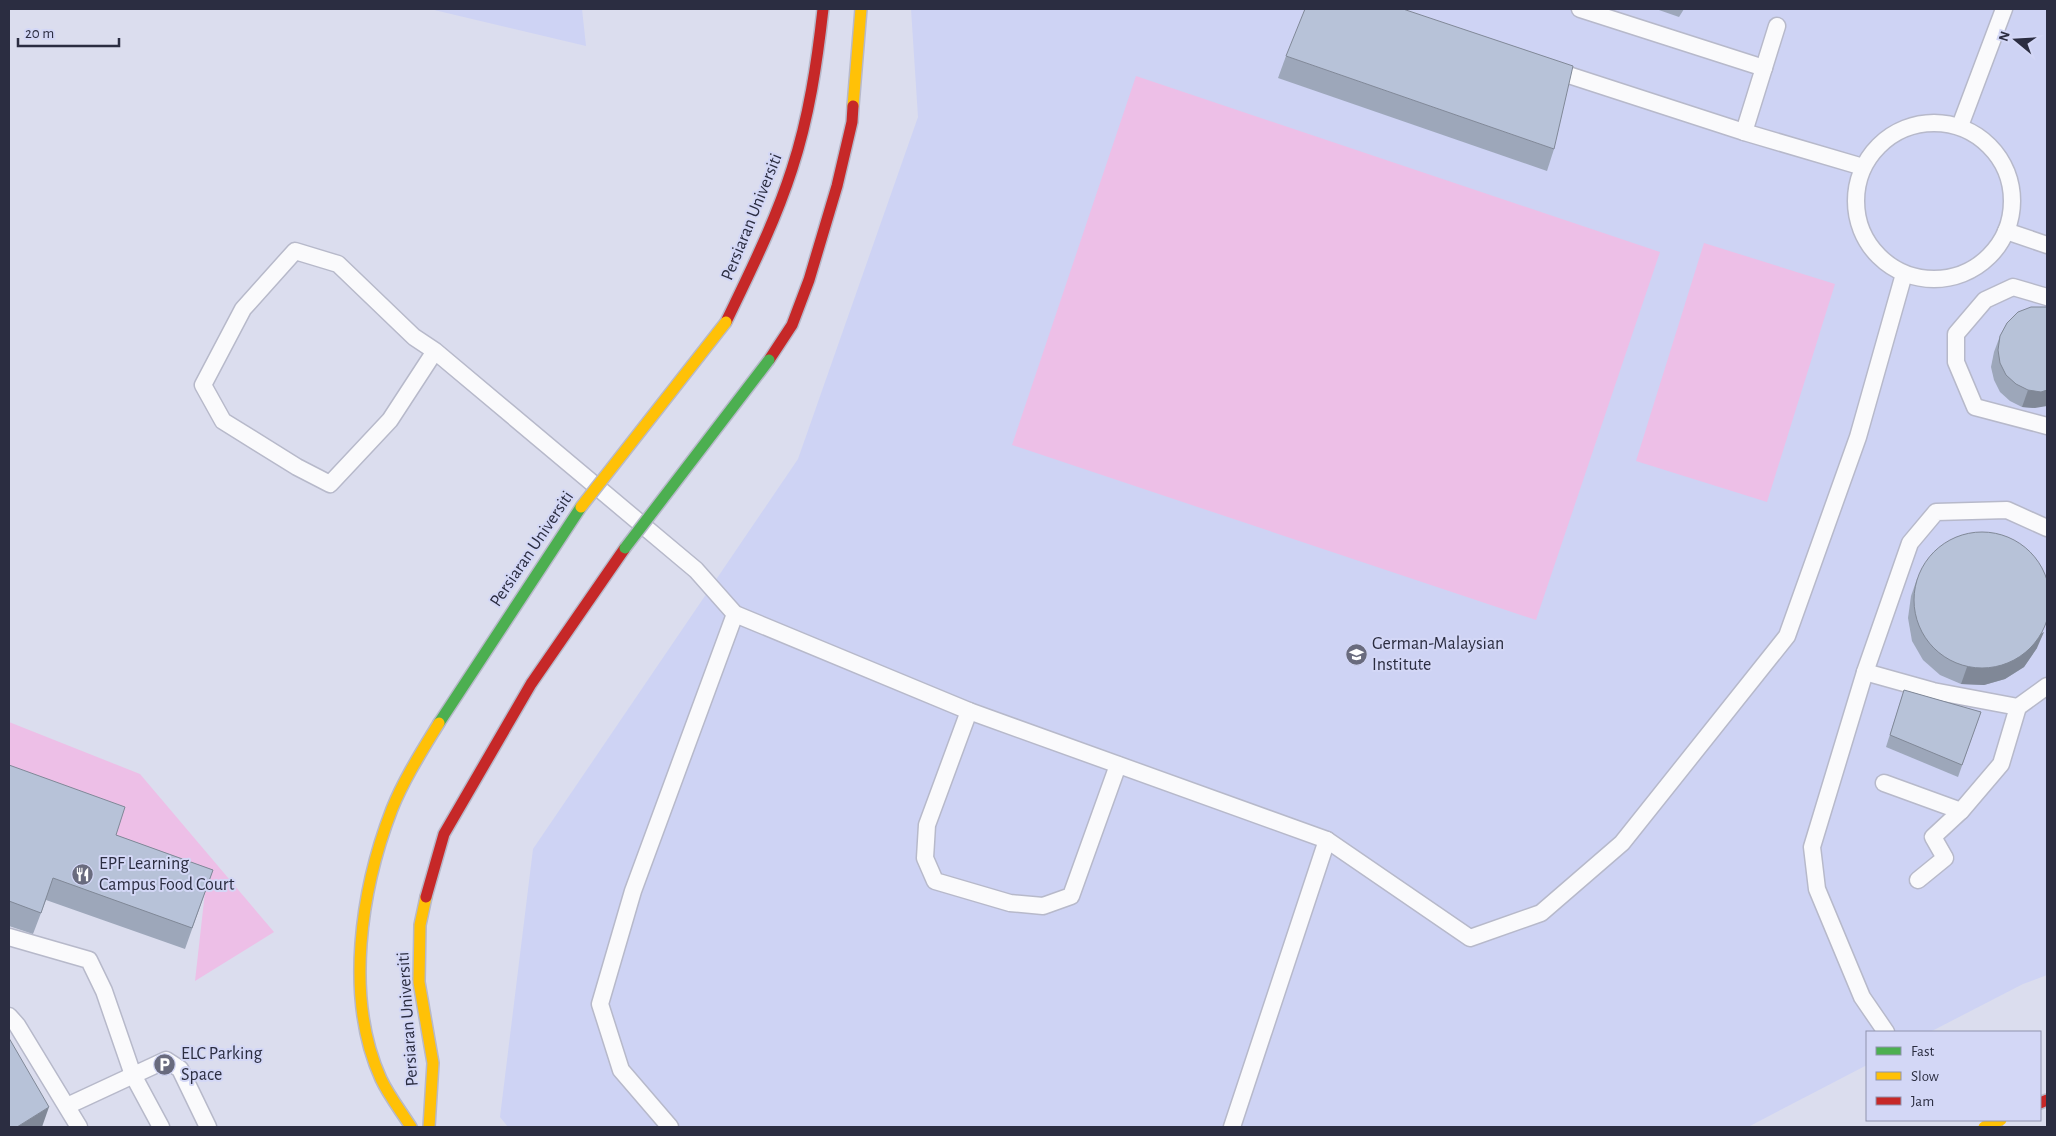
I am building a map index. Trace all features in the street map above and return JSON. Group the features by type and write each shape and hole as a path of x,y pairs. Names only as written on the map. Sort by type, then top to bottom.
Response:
{"street":[{"name":"Persiaran Universiti","path":"411,1127 378,1073 366,1028 360,982 362,927 374,862 393,807 431,736 482,655 581,507 726,322 762,247 792,169 808,107 819,48 822,9"},
{"name":"Persiaran Universiti","path":"430,1127 432,1063 424,1020 420,982 420,925 431,876 444,834 531,684 625,548 769,360 792,325 809,280 837,186 852,122 861,9"},
{"path":"1984,1127 1999,1121"}],"lane":[{"path":"1580,9 1764,68"},
{"path":"1960,126 2004,9"},
{"path":"1744,132 1777,26"},
{"path":"1531,63 1744,132 1863,167"},
{"path":"1932,121 1960,126 1982,138 1999,157 2010,181 2012,206 2006,231 1993,252 1975,268 1953,278 1928,280 1904,274 1882,261 1866,242 1856,217 1855,192 1863,167 1879,143 1904,127 1932,121"},
{"path":"2006,231 2047,245"},
{"path":"435,351 390,420 330,484 297,467 223,421 203,385 243,309 295,251 338,264 414,337 435,351 696,570 735,614 969,711 1327,840 1470,938 1541,913 1622,843 1787,636 1858,437 1904,274"},
{"path":"2047,297 2013,287 1986,300 1956,334 1956,362 1975,408 2047,426"},
{"path":"1885,1031 1862,998 1817,889 1812,847 1866,672 1910,543 1936,512 2007,510 2047,528"},
{"path":"670,1127 621,1070 600,1004 633,891 735,614"},
{"path":"1866,672 1933,691 2018,707"},
{"path":"1918,880 1945,858 1932,837 1961,811 2001,764 2018,707 2047,686"},
{"path":"969,711 927,825 925,858 935,882 1010,903 1043,906 1071,896 1118,764"},
{"path":"1884,783 1961,811"},
{"path":"1232,1127 1327,840"},
{"path":"9,936 89,960 104,991 133,1075 160,1127"},
{"path":"9,1016 17,1025 79,1127"},
{"path":"67,1106 166,1060 180,1069 208,1127"}],"shaded area":[{"path":"430,9 582,9 586,46"},
{"name":"German-Malaysian Institute","path":"911,9 2047,9 2047,975 2023,984 1932,1031 1866,1031 1866,1066 1748,1127 508,1127 500,1117 533,849 798,459 918,117"},
{"path":"1136,76 1660,252 1536,620 1012,445"},
{"path":"1704,243 1835,284 1767,502 1636,461"},
{"path":"9,722 140,774 274,932 195,981 205,892 9,790"}],"building":[{"path":"1305,9 1403,9 1573,66 1554,149 1286,56"},
{"path":"2031,307 2047,307 2047,390 2041,392 2028,390 2016,384 2006,375 2000,363 1998,350 2000,336 2007,323 2018,312"},
{"path":"1982,532 2008,537 2020,543 2030,552 2039,562 2045,574 2050,600 2045,626 2039,638 2030,648 2020,657 2008,663 1982,668 1956,663 1944,657 1934,648 1925,638 1919,626 1914,600 1919,574 1925,562 1934,552 1944,543 1956,537"},
{"path":"1904,690 1981,712 1962,765 1890,735"},
{"name":"EPF Learning Campus Food Court","path":"9,765 125,807 116,835 213,870 192,928 53,878 41,913 9,901"},
{"path":"9,1038 49,1107 17,1127 9,1127"}],"traffic: fast":[{"path":"625,548 769,360"},
{"path":"439,723 581,507"}],"traffic: slow":[{"path":"853,106 861,9"},
{"path":"581,507 726,322"},
{"path":"411,1127 384,1085 370,1047 363,1014 360,979 361,944 365,908 381,840 397,798 439,723"},
{"path":"426,897 420,925 419,982 433,1063 429,1127"},
{"path":"1984,1127 1999,1121"}],"traffic: jam":[{"path":"726,322 770,228 792,169 812,90 823,9"},
{"path":"769,360 792,325 809,280 837,186 852,122 853,106"},
{"path":"426,897 444,834 531,684 625,548"},
{"path":"2041,1103 2047,1100"}],"place":[{"name":"German-Malaysian Institute","path":"1356,654"},
{"name":"EPF Learning Campus Food Court","path":"83,874"},
{"name":"ELC Parking Space","path":"165,1064"}]}
